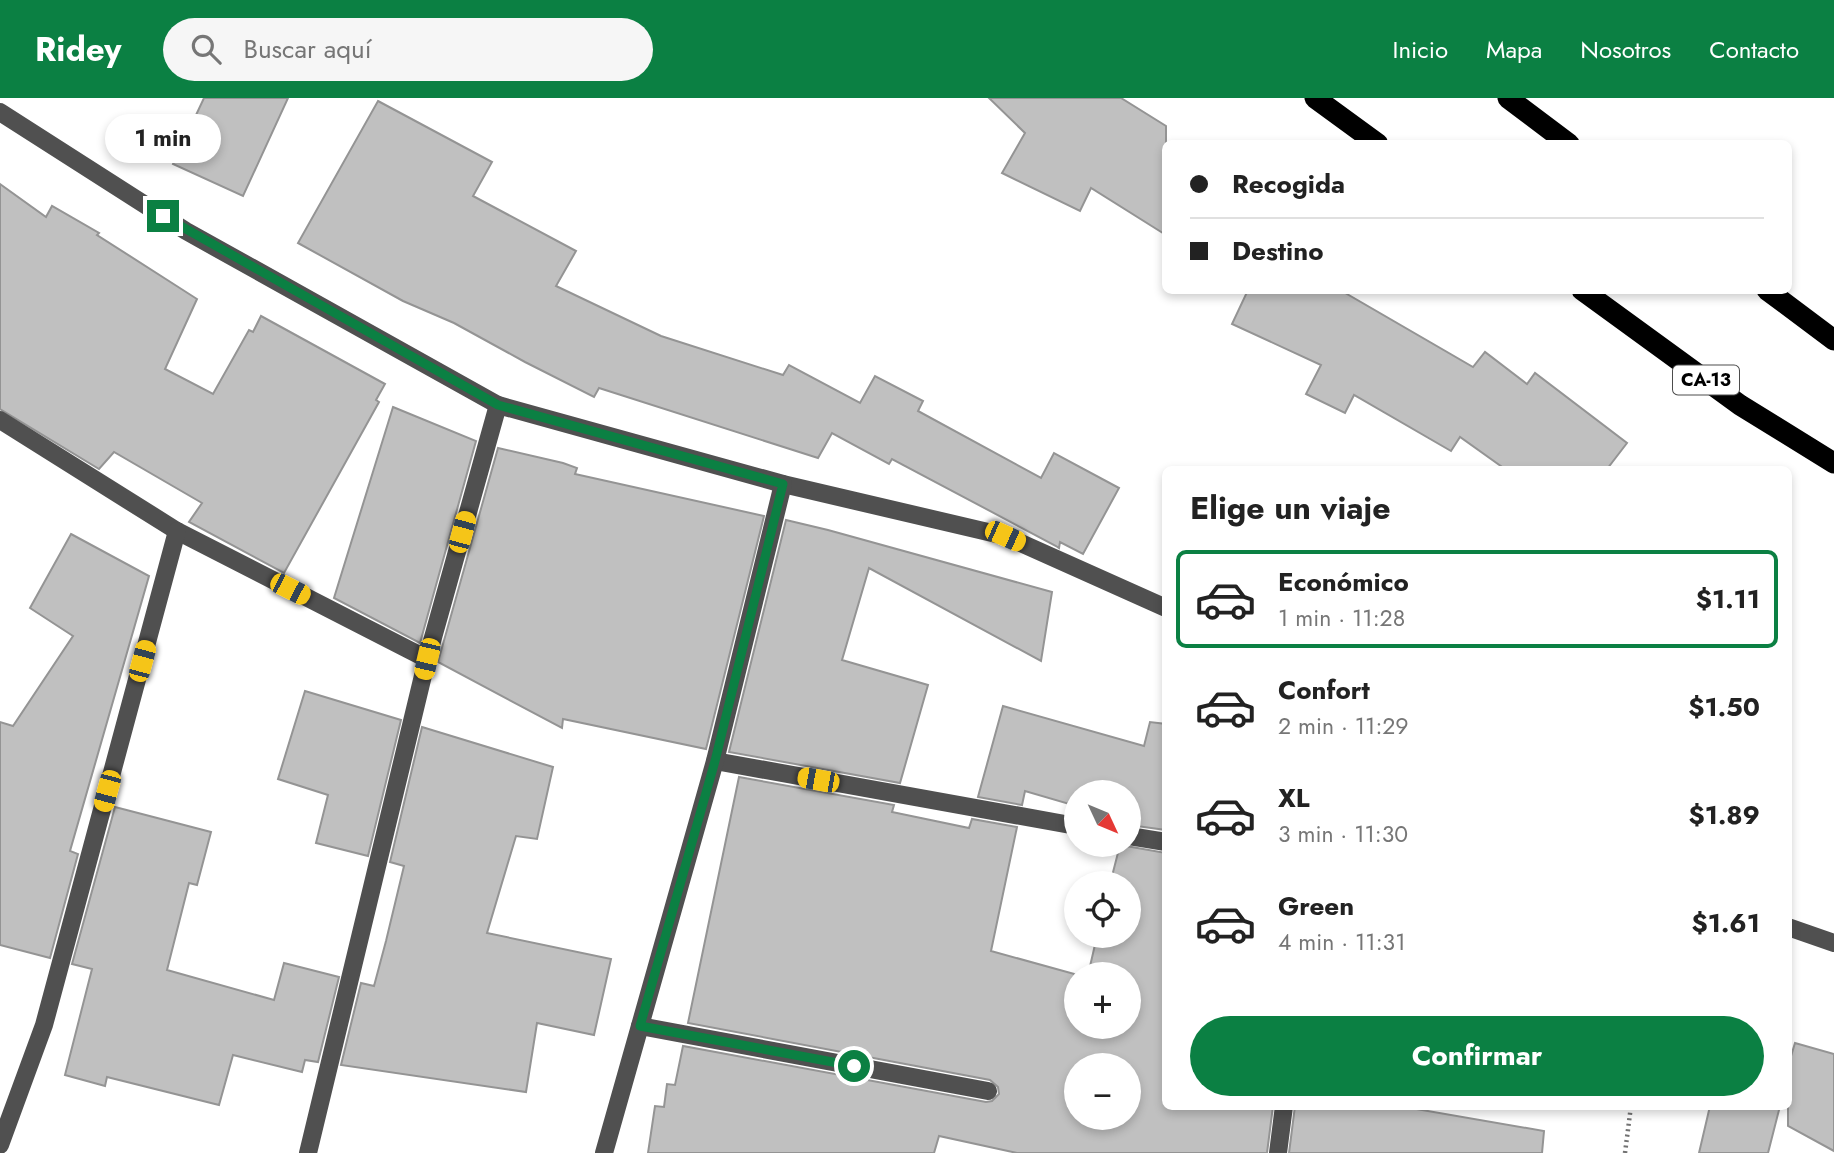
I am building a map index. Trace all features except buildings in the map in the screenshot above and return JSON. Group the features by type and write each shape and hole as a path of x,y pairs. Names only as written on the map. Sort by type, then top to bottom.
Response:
{"highway":[{"path":"1315,98 1373,140"},
{"path":"1508,98 1564,140"},
{"name":"CA-13","path":"1587,294 1740,405 1834,463"},
{"path":"1772,294 1834,340"}],"street":[{"path":"0,112 186,231 498,405 783,484 1005,536 1162,606"},
{"path":"308,1153 427,659 498,405"},
{"path":"0,420 177,531 427,659"},
{"path":"604,1153 715,761 783,484"},
{"path":"0,1145 44,1025 177,531"},
{"path":"715,761 1064,824"},
{"path":"1141,838 1162,841"},
{"path":"1792,928 1834,943"},
{"path":"640,1026 988,1091"},
{"path":"1278,1153 1283,1110"}],"path":[{"path":"1625,1153 1630,1110"}],"route":[{"path":"163,216 498,405 783,484 715,761 640,1026 854,1066"}]}
